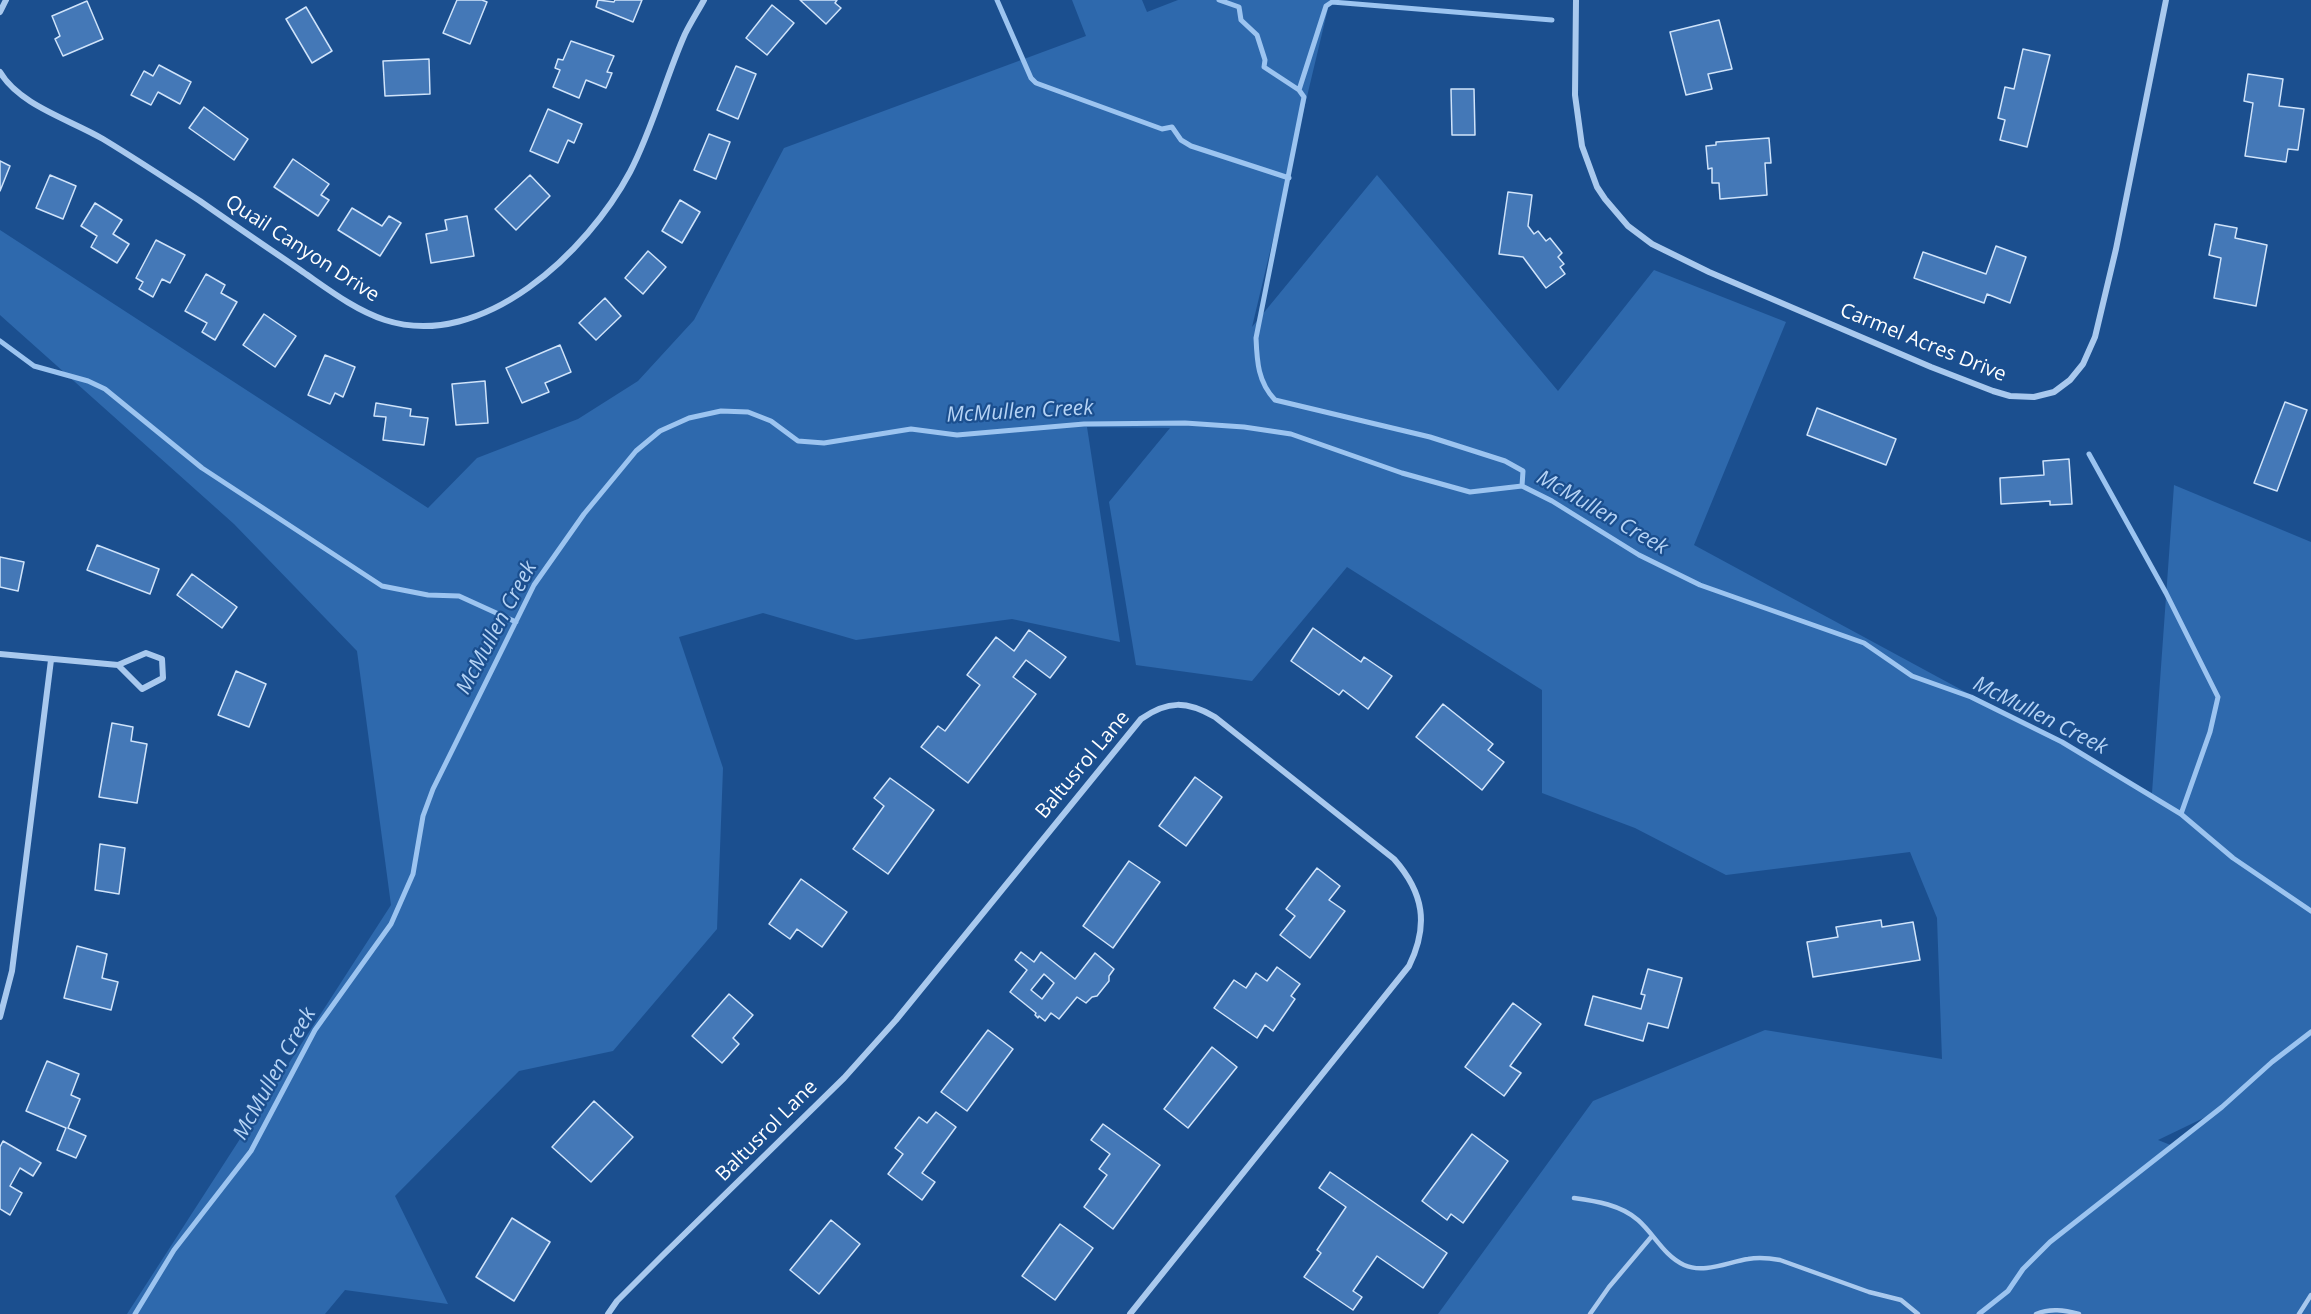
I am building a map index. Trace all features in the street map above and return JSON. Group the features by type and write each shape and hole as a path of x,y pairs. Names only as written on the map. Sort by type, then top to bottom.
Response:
{"street":[{"path":"0,12 6,0"},
{"name":"Quail Canyon Drive","path":"0,72 15,91 23,97 101,138 163,176 354,307 386,320 427,326 446,324 475,316 503,304 529,287 562,260 592,228 606,211 630,172 650,128 686,33 704,0"},
{"name":"Carmel Acres Drive","path":"1576,0 1575,95 1582,146 1597,187 1628,226 1652,244 1709,272 1931,367 2010,396 2034,397 2054,392 2070,380 2083,364 2095,337 2116,249 2166,0"},
{"path":"0,654 118,665 146,653 162,659 163,678 142,689 118,665"},
{"path":"0,1017 12,971 51,660"},
{"name":"Baltusrol Lane","path":"608,1314 625,1294 803,1120 881,1037 957,947 1141,719 1153,711 1174,704 1189,705 1215,717 1394,859 1407,873 1416,891 1421,910 1421,931 1417,950 1408,966 1130,1314"}],"lane":[{"path":"1574,1198 1620,1208 1640,1222 1677,1260 1695,1269 1765,1257 1780,1260 1862,1289 1901,1299 1918,1314"},
{"path":"1590,1314 1609,1287 1652,1236"},
{"path":"2299,1314 2311,1295"},
{"path":"2036,1314 2044,1310 2055,1310 2079,1314"}],"shaded area":[{"path":"1072,0 1142,0 1147,12 1178,0 1330,0 1252,327 1377,175 1558,391 1654,270 1786,322 1694,545 2152,793 2174,485 2311,542 2311,1314 1438,1314 1593,1101 1765,1030 1942,1059 1937,918 1910,852 1726,875 1635,828 1542,793 1542,690 1347,567 1252,681 1136,665 1109,502 1170,428 1087,427 1120,642 1012,619 856,640 763,613 679,637 723,768 717,929 613,1051 519,1071 395,1196 448,1304 345,1290 325,1314 127,1314 391,905 357,651 234,524 0,315 0,230 428,508 477,458 578,419 638,381 694,320 784,148 1086,36","holes":["2212,1114 2173,1146 2158,1140"]}],"building":[{"path":"457,0 487,2 470,44 443,33"},
{"path":"598,0 614,2 615,0 642,0 633,22 596,7"},
{"path":"800,0 837,0 835,3 841,8 826,24"},
{"path":"87,1 103,39 63,56 55,39 60,36 52,16"},
{"path":"772,5 794,23 767,55 746,38"},
{"path":"306,7 332,51 312,63 286,19"},
{"path":"1719,20 1732,69 1708,74 1712,89 1686,95 1670,32"},
{"path":"571,41 614,56 607,72 612,73 606,88 586,80 579,98 553,87 560,70 555,68 558,59 563,60"},
{"path":"2023,49 2050,55 2027,147 2000,140 2005,120 1998,118 2005,87 2014,89"},
{"path":"429,59 430,94 385,96 383,61"},
{"path":"159,65 191,82 180,104 158,92 151,105 131,95 144,71 153,76"},
{"path":"736,66 756,74 738,119 717,110"},
{"path":"2248,74 2283,79 2279,106 2304,109 2298,150 2288,149 2286,162 2245,156 2253,103 2244,101"},
{"path":"1451,89 1474,89 1475,135 1452,135"},
{"path":"204,107 248,139 234,160 189,128"},
{"path":"548,109 582,124 574,143 568,140 558,163 530,151"},
{"path":"709,134 730,142 716,179 694,170"},
{"path":"1769,138 1771,163 1765,163 1767,195 1720,199 1719,183 1712,183 1712,168 1708,169 1706,146 1716,145 1716,142"},
{"path":"293,159 329,184 321,195 329,200 318,216 274,187"},
{"path":"0,161 10,166 0,191"},
{"path":"50,175 76,186 63,219 36,208"},
{"path":"530,175 550,196 516,230 495,209"},
{"path":"1508,192 1532,195 1528,226 1534,234 1538,231 1546,241 1550,238 1562,253 1558,257 1564,264 1560,267 1565,274 1546,288 1523,257 1499,254"},
{"path":"680,200 700,212 682,243 662,231"},
{"path":"95,203 122,220 113,234 129,244 117,263 91,247 97,236 81,226"},
{"path":"352,208 382,226 389,216 401,223 380,256 338,230"},
{"path":"467,216 474,256 431,263 426,234 447,230 445,220"},
{"path":"2215,224 2237,228 2235,238 2267,245 2256,306 2214,298 2221,258 2209,255"},
{"path":"156,240 185,255 170,283 162,279 153,297 139,289 143,282 136,278"},
{"path":"1996,246 2026,257 2010,303 1987,294 1984,303 1914,278 1923,252 1986,274"},
{"path":"648,251 666,267 643,294 625,278"},
{"path":"206,274 225,285 221,293 237,302 215,340 202,332 207,323 185,311"},
{"path":"605,298 621,316 596,340 579,323"},
{"path":"264,314 296,336 275,367 243,345"},
{"path":"560,345 571,372 545,383 549,392 522,403 506,368"},
{"path":"325,355 355,367 343,397 335,393 330,404 308,395"},
{"path":"485,381 488,423 456,425 452,384"},
{"path":"2285,402 2307,410 2277,491 2254,483"},
{"path":"376,403 411,409 410,416 428,418 424,445 383,440 386,417 374,416"},
{"path":"1817,408 1896,439 1886,465 1807,435"},
{"path":"2069,459 2072,504 2050,505 2050,501 2001,504 2000,478 2044,475 2043,461"},
{"path":"97,545 159,569 150,594 87,570"},
{"path":"0,557 24,562 18,591 0,587"},
{"path":"192,574 237,607 222,628 177,595"},
{"path":"1313,628 1361,662 1364,657 1392,676 1368,709 1343,690 1339,695 1291,661"},
{"path":"1029,630 1066,657 1050,678 1026,660 1013,677 1036,694 968,783 921,747 938,726 945,731 980,685 967,675 996,637 1014,651"},
{"path":"236,671 266,684 249,727 218,715"},
{"path":"1443,704 1493,744 1488,750 1504,762 1482,790 1416,737"},
{"path":"112,723 133,727 131,741 147,744 137,803 99,797"},
{"path":"1195,777 1222,797 1186,846 1159,826"},
{"path":"890,778 934,810 888,874 853,849 884,806 874,798"},
{"path":"100,844 125,848 119,894 95,890"},
{"path":"1129,861 1160,882 1113,948 1083,926"},
{"path":"1317,868 1340,886 1329,900 1345,911 1310,958 1280,935 1295,916 1286,909"},
{"path":"801,879 847,912 822,947 797,929 790,939 769,924"},
{"path":"1881,920 1882,927 1913,922 1920,960 1813,977 1807,942 1838,937 1836,927"},
{"path":"77,946 107,954 102,978 118,982 111,1010 64,998"},
{"path":"1021,952 1034,962 1041,952 1075,979 1095,953 1114,969 1109,976 1109,981 1097,996 1092,997 1086,1003 1077,997 1059,1019 1051,1013 1045,1021 1039,1016 1038,1018 1036,1013 1010,992 1027,970 1015,960","holes":["1044,974 1054,983 1042,999 1031,990"]},
{"path":"1277,967 1300,984 1291,996 1295,999 1273,1031 1265,1025 1257,1038 1214,1008 1234,980 1246,988 1256,973 1267,981"},
{"path":"1648,969 1682,978 1668,1028 1648,1023 1643,1041 1585,1025 1593,996 1641,1009 1645,995 1641,994"},
{"path":"729,994 753,1015 733,1038 739,1044 722,1063 692,1036"},
{"path":"1513,1003 1541,1024 1510,1066 1521,1073 1504,1096 1465,1067"},
{"path":"988,1030 1013,1049 967,1111 941,1092"},
{"path":"1212,1047 1237,1067 1188,1128 1164,1109"},
{"path":"47,1061 79,1074 71,1095 80,1099 68,1128 86,1136 76,1158 57,1150 66,1128 26,1111"},
{"path":"594,1101 633,1137 591,1182 552,1147"},
{"path":"936,1112 956,1127 922,1173 935,1182 922,1200 888,1174 903,1154 895,1148 919,1117 927,1123"},
{"path":"1103,1124 1160,1165 1113,1229 1084,1207 1107,1175 1099,1169 1110,1154 1091,1140"},
{"path":"1472,1134 1508,1161 1463,1223 1451,1214 1447,1220 1422,1201"},
{"path":"3,1141 41,1163 33,1176 20,1168 10,1186 22,1193 10,1215 0,1209 0,1147"},
{"path":"1330,1172 1447,1253 1423,1288 1377,1256 1353,1291 1362,1297 1353,1310 1304,1277 1321,1253 1317,1250 1346,1207 1319,1188"},
{"path":"512,1218 550,1242 514,1301 476,1277"},
{"path":"831,1220 860,1244 819,1294 790,1270"},
{"path":"1060,1224 1093,1248 1055,1300 1022,1276"}],"waterway":[{"path":"997,0 1031,78 1036,83 1162,129 1172,127 1181,140 1191,146 1289,178"},
{"path":"1219,0 1239,7 1241,20 1257,35 1265,60 1264,67 1299,90 1304,97 1256,338 1260,371 1269,393 1275,400 1430,437 1505,461 1523,471 1522,486"},
{"path":"1299,90 1326,6 1332,2 1552,20"},
{"path":"0,341 34,366 88,381 105,389 202,468 382,586 428,595 459,596 516,622"},
{"name":"McMullen Creek","path":"135,1314 174,1250 251,1151 315,1030 391,924 413,874 423,816 433,789 534,585 584,514 636,451 660,431 689,418 721,411 748,412 771,421 798,441 824,443 911,429 957,435 1084,424 1185,423 1244,427 1291,434 1402,473 1470,492 1522,486 1552,501 1639,555 1700,585 1864,643 1912,676 1971,697 2062,742 2181,814 2233,858 2311,911"},
{"path":"2089,454 2166,593 2218,697 2210,732 2181,814"},
{"path":"1979,1314 2008,1291 2023,1269 2050,1242 2222,1107 2272,1062 2311,1032"}]}
